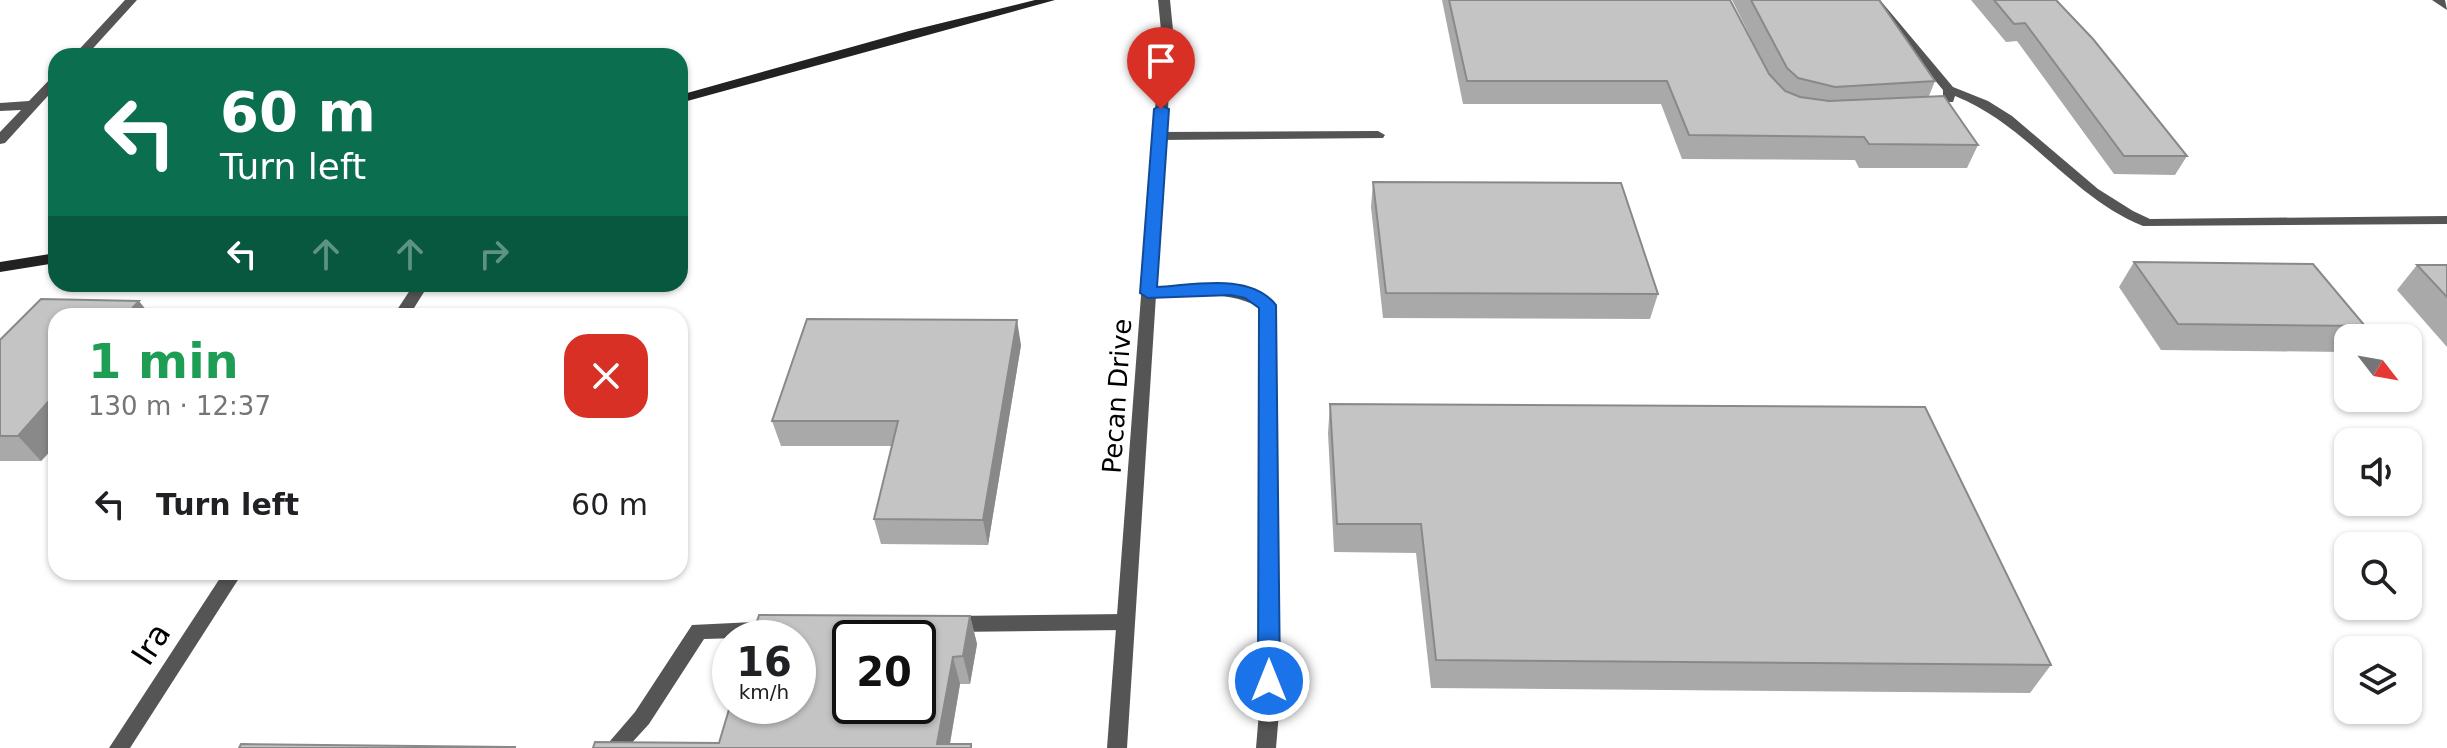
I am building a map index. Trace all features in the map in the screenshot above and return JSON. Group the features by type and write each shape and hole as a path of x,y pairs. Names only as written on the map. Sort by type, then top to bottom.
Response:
{"main road":[{"path":"688,97 1049,0"},
{"path":"0,267 48,259"}],"street":[{"path":"86,48 131,0"},
{"name":"Pecan Drive","path":"1117,748 1167,30 1164,0"},
{"path":"1874,0 1949,90 1991,107 2040,145 2096,198 2119,213 2148,223 2447,220"},
{"path":"2438,0 2447,7"},
{"path":"0,140 48,89"},
{"path":"1934,112 1948,100 1949,90"},
{"path":"0,107 33,105"},
{"path":"1160,136 1378,135"},
{"path":"1148,293 1231,289 1250,293 1267,305 1269,712 1266,748"},
{"name":"Ira","path":"119,748 229,580"},
{"path":"938,624 1125,622"},
{"path":"614,748 642,718 699,631 712,631"}],"building":[{"path":"1449,0 1730,0 1769,74 1785,91 1800,97 1829,101 1944,96 1978,145 1869,144 1864,137 1689,135 1667,81 1467,81"},
{"path":"1751,0 1879,0 1935,81 1835,87 1798,78 1787,68"},
{"path":"1994,0 2056,0 2093,39 2187,156 2124,156 2025,23 2014,24"},
{"path":"1373,182 1621,183 1658,294 1386,293"},
{"path":"2134,262 2313,264 2363,324 2334,326 2178,324"},
{"path":"2417,265 2447,265 2447,297"},
{"path":"41,299 139,301 132,308 48,308 48,402 18,436 0,436 0,340"},
{"path":"807,319 1017,320 983,520 874,519 898,421 772,421"},
{"path":"1330,404 1925,407 2051,665 1436,660 1421,524 1337,524"},
{"path":"759,615 970,616 963,656 953,657 937,744 971,744 971,748 593,748 595,742 719,743 725,724 816,724 816,620 757,620"},
{"path":"241,744 516,747 239,748"}],"route":[{"path":"1161,109 1148,293 1231,289 1250,293 1267,305 1269,681"}]}
